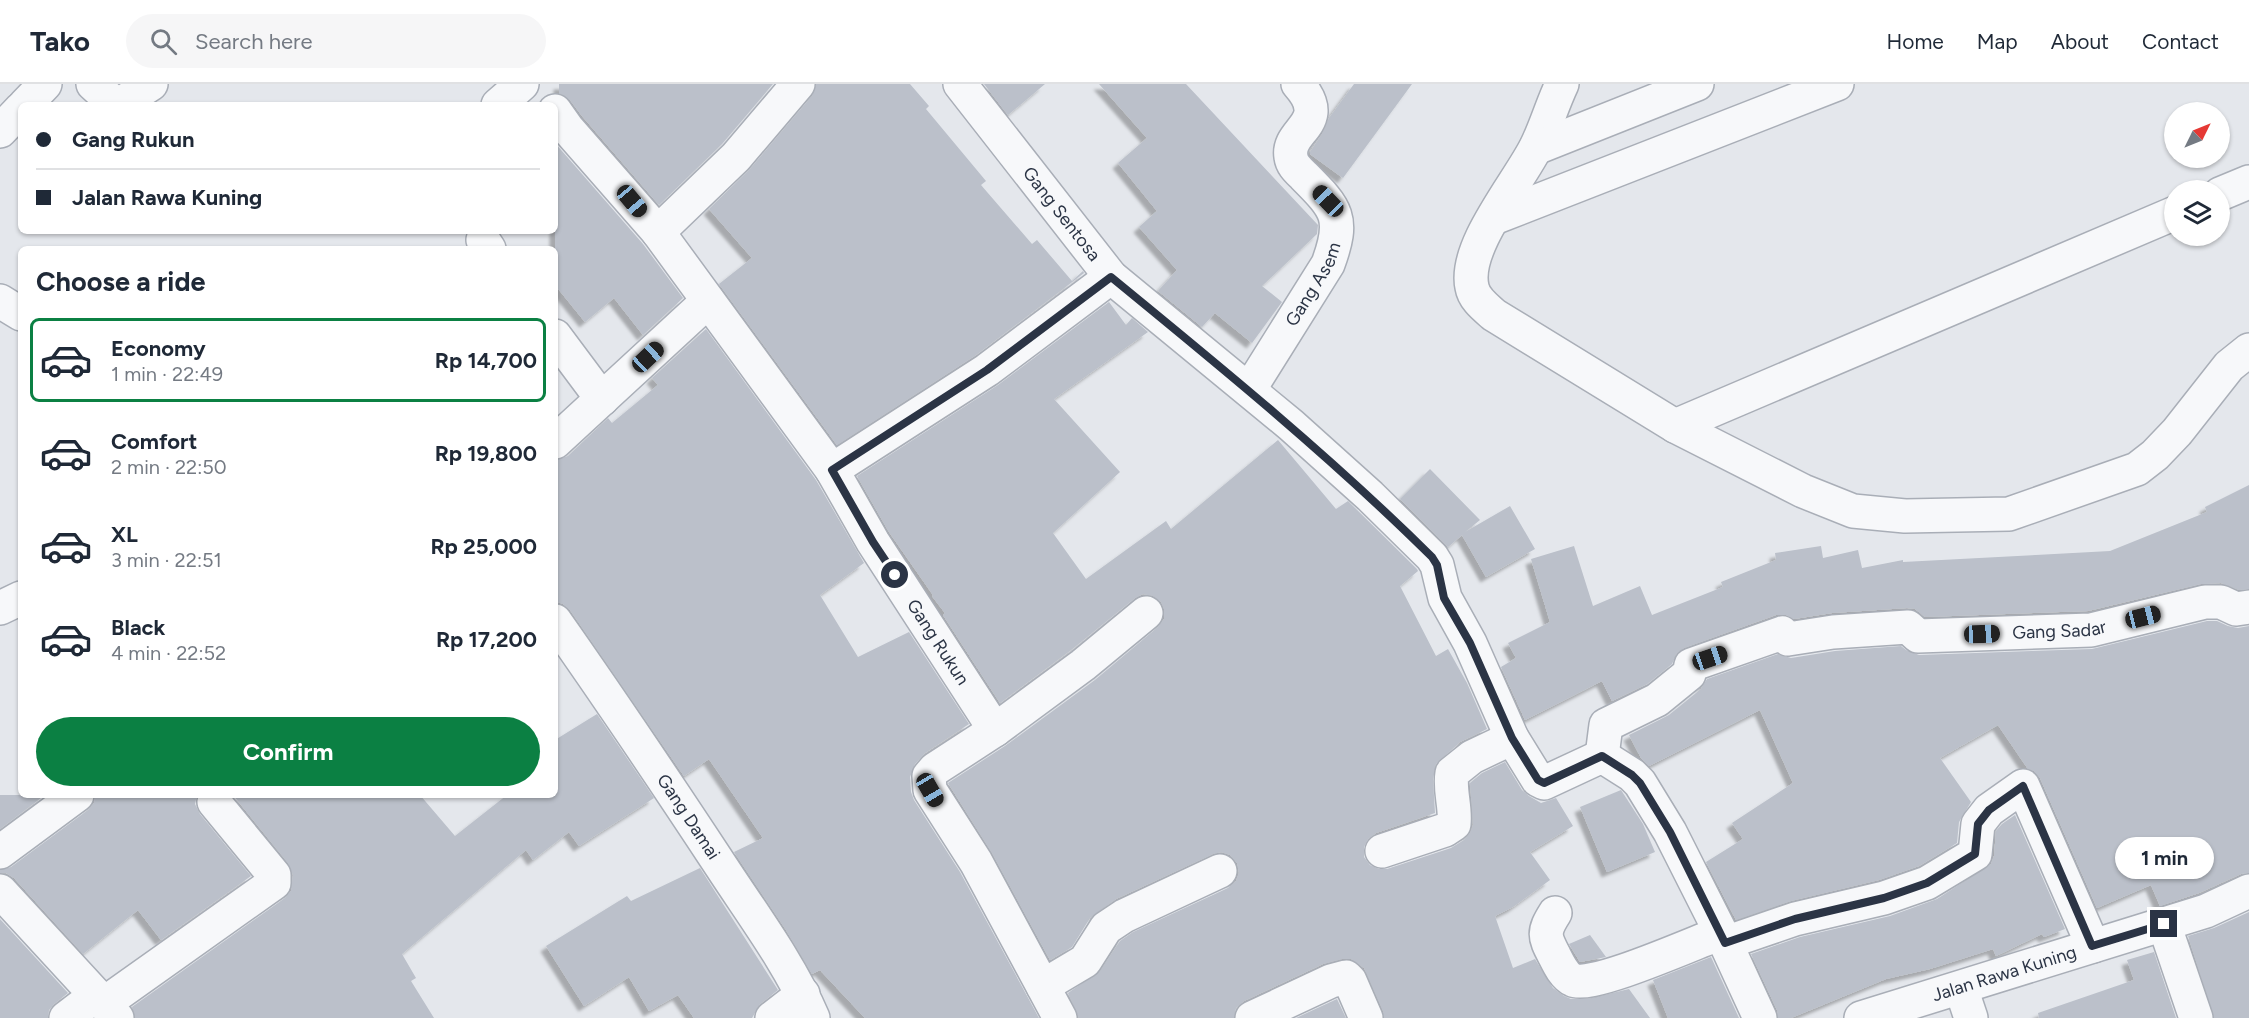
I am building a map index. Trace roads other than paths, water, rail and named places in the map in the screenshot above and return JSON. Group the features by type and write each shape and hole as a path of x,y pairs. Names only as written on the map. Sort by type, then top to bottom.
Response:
{"street":[{"path":"28,102 45,84"},
{"path":"93,84 114,102"},
{"path":"122,102 151,84"},
{"path":"501,102 522,84"},
{"path":"536,84 549,102"},
{"path":"658,232 736,157 798,84"},
{"name":"Gang Sentosa","path":"960,84 1111,277 1249,390 1370,496 1432,557 1440,572 1444,598 1470,643 1512,738 1538,780 1544,783 1602,756"},
{"path":"1562,84 1536,148 1477,247 1472,267 1472,287 1479,301 1494,315 1675,426 1803,491 1853,511 1905,516 2009,514 2137,469 2155,455 2177,432 2229,366 2249,350"},
{"path":"1536,148 1697,84"},
{"path":"1494,218 1837,84"},
{"name":"Gang Asem","path":"1249,390 1328,264 1336,241 1336,218 1328,201 1293,164 1290,154 1312,110 1310,88"},
{"path":"0,131 18,112"},
{"name":"Gang Rukun","path":"558,115 658,232 832,470 873,542 995,730"},
{"path":"2230,190 2249,182"},
{"path":"1675,426 2164,218"},
{"path":"832,470 987,370 1111,277"},
{"path":"0,301 18,312"},
{"path":"558,439 708,301"},
{"path":"558,340 602,399"},
{"path":"0,608 18,599"},
{"name":"Gang Sadar","path":"1602,756 1606,725 1657,700 1689,674 1691,665 1782,633 1788,639 1833,632 1908,627 1918,636 2091,630 2205,602 2221,602 2236,609 2249,607"},
{"path":"1060,1018 976,862 937,802 929,784 929,776 935,769 995,730 1083,665 1146,613"},
{"name":"Gang Damai","path":"558,625 637,738 808,1006"},
{"path":"1382,851 1445,830 1454,824 1452,773 1472,757 1512,738"},
{"path":"1602,756 1632,775 1640,783 1670,832 1760,1018"},
{"path":"1555,913 1546,929 1547,943 1561,968 1572,980 1582,982 1618,974 1723,938 1884,898 1927,883 1975,854 1978,824 1989,810 2023,786 2092,946"},
{"path":"0,852 73,798"},
{"path":"66,1018 106,1006 274,883 274,875 214,802"},
{"path":"1043,986 1084,961 1106,928 1124,916 1220,871"},
{"path":"0,891 106,1006"},
{"name":"Jalan Rawa Kuning","path":"1861,1018 2206,911 2249,891"},
{"path":"2164,924 2196,1018"},
{"path":"1252,1018 1331,981 1346,977 1350,981 1366,1018"},
{"path":"1961,987 1971,1018"},
{"path":"772,1018 808,1006"}]}
